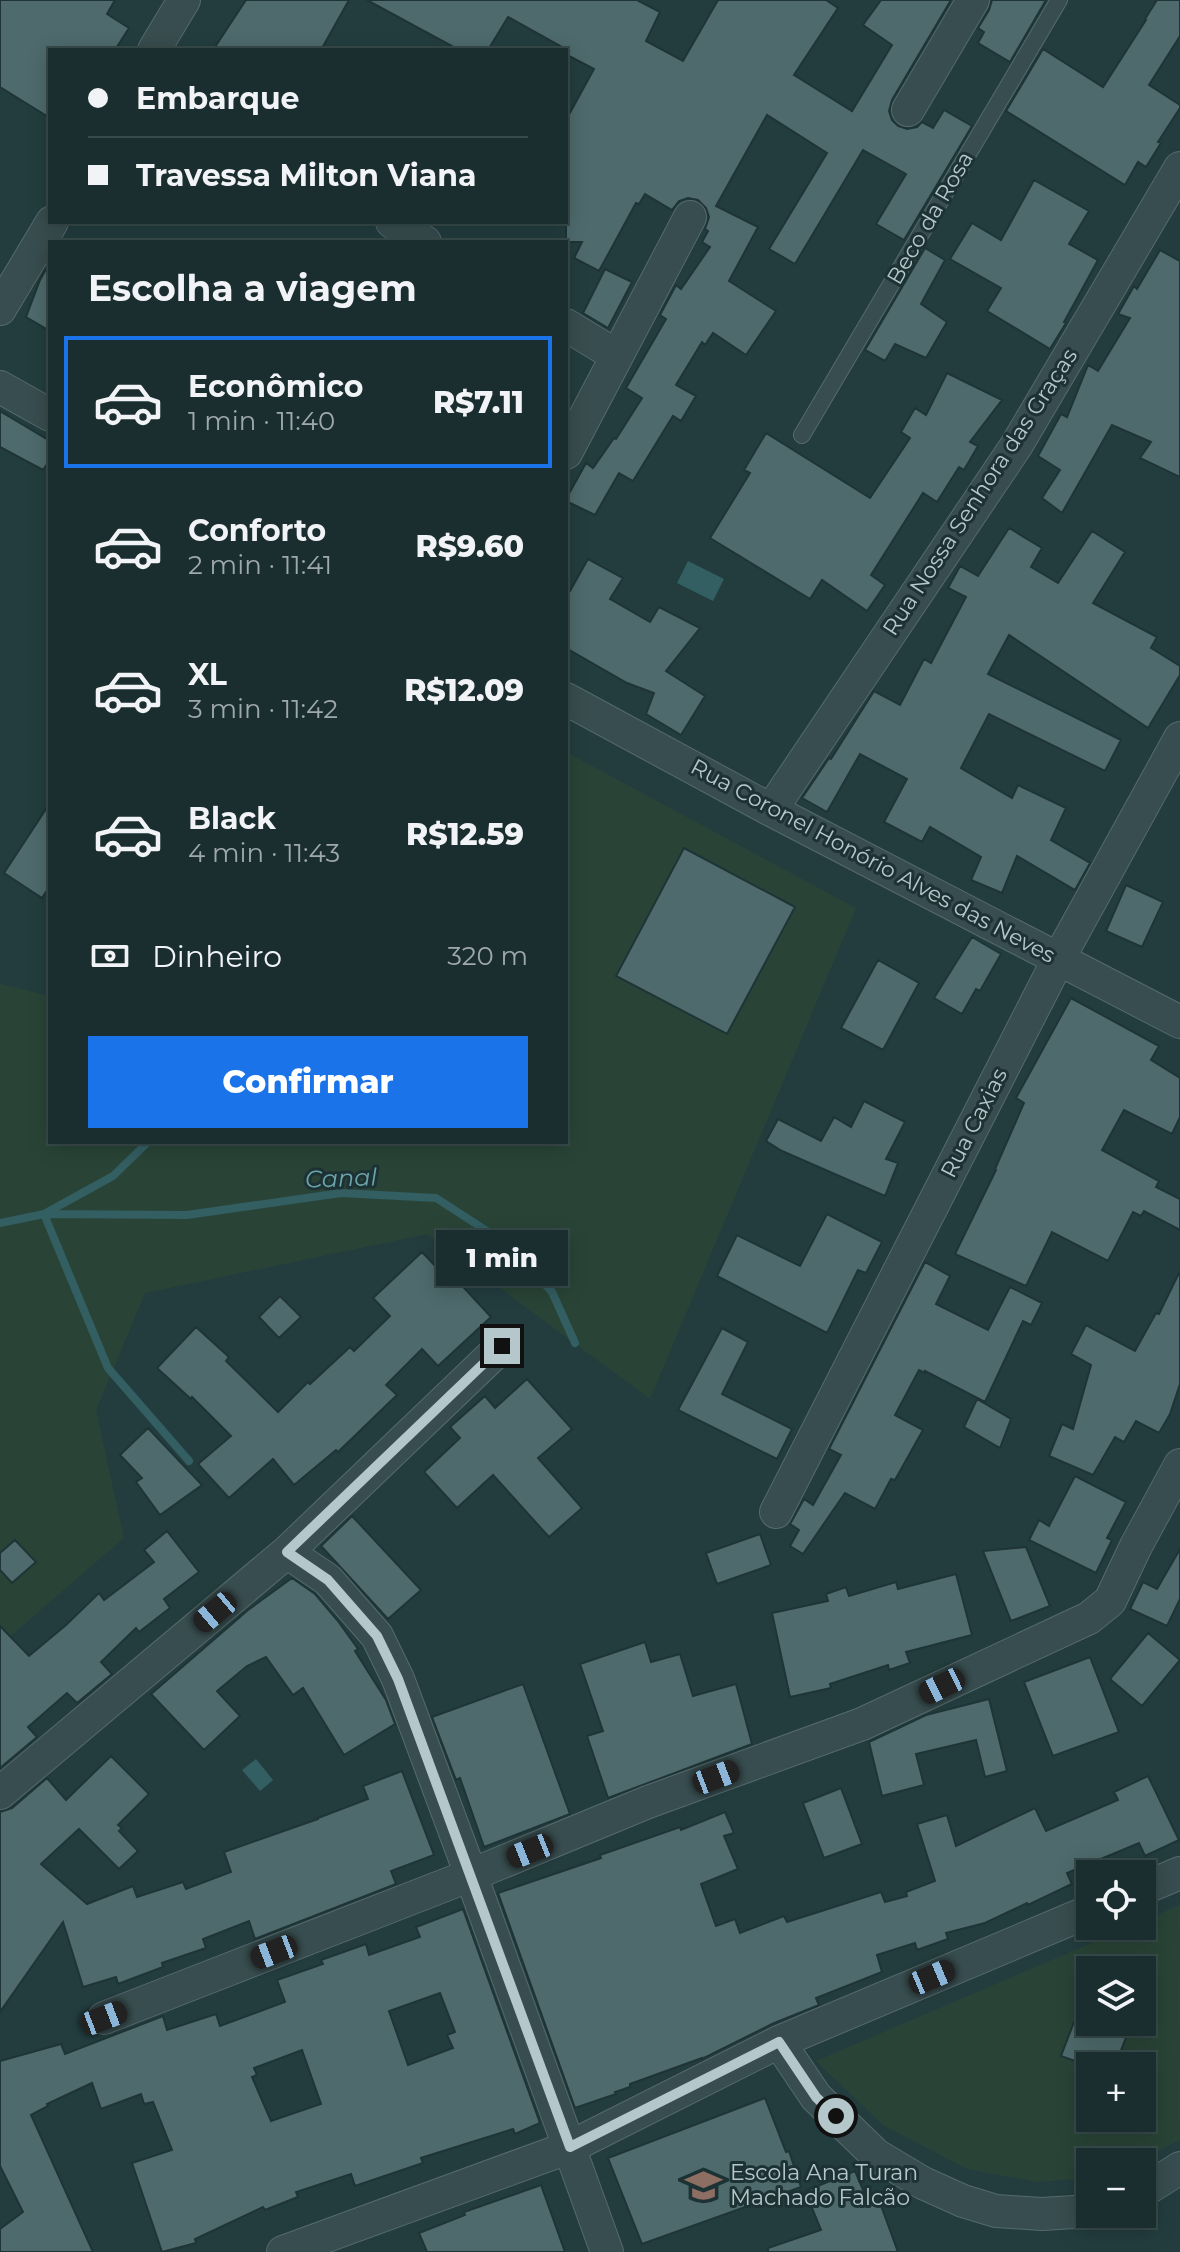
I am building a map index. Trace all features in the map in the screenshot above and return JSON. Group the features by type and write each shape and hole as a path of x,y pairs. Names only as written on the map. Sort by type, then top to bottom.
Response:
{"street":[{"path":"155,48 184,0"},
{"path":"908,110 973,0"},
{"name":"Rua Nossa Senhora das Graças","path":"771,810 1016,446 1180,168"},
{"path":"568,449 690,217"},
{"path":"0,309 51,224"},
{"path":"395,224 422,240"},
{"path":"568,326 617,356"},
{"path":"0,387 48,414"},
{"name":"Rua Coronel Honório Alves das Neves","path":"568,700 771,810 1180,1022"},
{"name":"Rua Caxias","path":"776,1512 1059,958 1180,738"},
{"path":"0,1793 287,1552 502,1346"},
{"path":"104,2018 471,1875 648,1802 862,1724 1089,1618 1110,1601 1180,1465"},
{"path":"287,1552 328,1580 377,1636 398,1679 607,2252"},
{"path":"1156,1883 1180,1873"},
{"path":"283,2252 570,2147 779,2042 1076,1917"},
{"path":"779,2042 816,2097 876,2155 923,2183 963,2201 996,2211 1042,2214 1076,2212"},
{"path":"1156,2183 1180,2168"}],"lane":[{"name":"Beco da Rosa","path":"802,435 1059,0"}],"green space":[{"path":"568,753 856,908 650,1399 427,1234 145,1293 96,1410 124,1538 0,1645 0,984 48,996 48,1144 568,1144"},
{"path":"1180,1905 1180,2140 1156,2152 1156,2148 1076,2148 1076,2179 1037,2182 967,2169 883,2125 816,2061 1098,1940 1156,1940 1156,1915"}],"water":[{"path":"688,561 724,579 713,601 677,583"},
{"path":"256,1759 273,1780 260,1791 242,1770"}],"building":[{"path":"0,0 115,0 107,14 129,28 116,48 48,48 48,117 0,87"},
{"path":"246,0 349,0 322,48 214,48"},
{"path":"367,0 637,0 660,12 646,41 683,61 718,0 826,0 838,8 794,75 852,111 892,45 863,25 881,0 951,0 892,100 889,111 898,126 907,129 917,127 922,122 933,128 944,110 972,126 904,240 876,224 906,174 863,150 795,264 769,249 827,153 767,115 716,206 758,227 729,281 776,311 746,355 713,333 705,345 702,342 676,385 696,396 681,421 673,416 633,481 619,473 595,515 568,502 568,495 586,463 593,468 642,398 626,388 666,319 660,315 676,285 681,289 710,247 702,242 708,231 705,229 709,217 698,200 688,198 679,201 672,210 645,194 639,204 636,203 599,271 574,258 582,242 566,240 568,116 594,69 568,56 568,48 508,17 489,48 455,48"},
{"path":"992,0 1046,0 1010,62 978,43 984,32 978,28"},
{"path":"1157,0 1180,0 1180,36 1149,85 1180,105 1180,108 1146,167 1138,162 1125,185 1006,111 1043,49 1103,87"},
{"path":"1034,180 1089,211 1069,244 1098,260 1050,349 987,311 1001,288 950,259 972,223 1001,240"},
{"path":"925,248 945,260 921,304 947,322 926,358 895,344 885,361 865,350"},
{"path":"1160,250 1180,261 1180,477 1140,458 1151,442 1112,425 1062,513 1042,498 1060,470 1038,456 1061,414 1067,417 1088,365 1098,371 1130,318 1118,314"},
{"path":"48,266 48,330 26,317"},
{"path":"605,269 632,282 608,328 583,313"},
{"path":"947,373 1002,400 970,442 978,446 964,470 959,467 937,502 923,493 871,575 885,585 867,611 822,580 810,599 710,538 750,473 744,470 766,433 870,498 910,438 901,432 915,408 926,415"},
{"path":"0,411 48,440 48,463 43,470 0,447"},
{"path":"1009,528 1042,548 1031,567 1058,583 1092,531 1125,552 1093,603 1157,637 1151,648 1180,666 1180,675 1148,728 1009,635 988,674 1121,740 1105,771 989,714 961,768 1012,798 1018,785 1066,808 1051,840 1090,863 1075,890 1017,856 1002,893 971,880 981,857 930,827 922,842 884,822 907,779 860,754 827,812 802,798 874,691 900,705 924,659 931,663 966,597 948,588 960,566 978,576"},
{"path":"588,559 623,578 610,599 650,622 659,607 700,628 666,671 705,696 681,735 646,714 654,693 627,683 568,649 568,594"},
{"path":"48,806 48,889 42,898 4,873"},
{"path":"684,848 795,907 727,1034 616,976"},
{"path":"1126,885 1163,902 1142,947 1106,931"},
{"path":"972,937 1001,954 980,991 976,989 962,1014 934,998"},
{"path":"878,960 919,983 883,1050 841,1028"},
{"path":"1071,998 1159,1046 1151,1060 1180,1078 1180,1117 1172,1134 1124,1110 1102,1150 1159,1181 1156,1187 1180,1199 1180,1230 1144,1211 1141,1216 1133,1212 1108,1261 1052,1232 1026,1286 955,1254 1024,1103 1016,1098"},
{"path":"864,1101 905,1122 886,1159 898,1163 885,1196 766,1141 778,1119 821,1141 834,1117 851,1127"},
{"path":"827,1214 882,1242 866,1273 858,1270 827,1333 717,1276 737,1235 800,1266"},
{"path":"422,1252 439,1270 443,1265 491,1317 438,1366 422,1349 386,1385 397,1395 338,1452 336,1450 294,1485 273,1459 229,1498 198,1464 231,1436 157,1368 196,1327 229,1357 226,1361 278,1412 308,1382 310,1384 350,1347 354,1351 390,1316 373,1298"},
{"path":"925,1262 950,1276 936,1304 988,1330 1010,1287 1042,1303 1031,1325 1023,1321 985,1402 919,1370 895,1415 923,1430 895,1480 891,1479 875,1509 845,1493 803,1554 790,1546 799,1530 790,1524 804,1499 813,1505 841,1455 829,1449"},
{"path":"1180,1271 1180,1384 1170,1414 1159,1433 1136,1421 1124,1442 1115,1437 1093,1475 1049,1456 1062,1424 1073,1429 1091,1365 1071,1354 1086,1325 1135,1351 1156,1313 1159,1314"},
{"path":"280,1296 301,1317 279,1338 259,1317"},
{"path":"722,1328 748,1342 722,1394 792,1429 777,1459 678,1410"},
{"path":"527,1379 572,1429 538,1458 582,1508 549,1537 493,1475 457,1508 424,1472 460,1438 450,1427 485,1396 495,1408"},
{"path":"977,1399 1011,1419 1000,1448 964,1427"},
{"path":"148,1428 202,1485 160,1515 136,1482 142,1478 120,1455"},
{"path":"1075,1476 1126,1502 1107,1538 1112,1540 1096,1573 1029,1540 1039,1520 1049,1526"},
{"path":"352,1516 421,1590 388,1619 321,1546"},
{"path":"167,1531 199,1572 164,1599 170,1608 139,1632 136,1628 101,1662 112,1674 77,1703 67,1693 28,1727 37,1737 0,1768 0,1626 29,1656 99,1593 104,1600 154,1562 144,1550"},
{"path":"760,1534 771,1565 717,1584 706,1553"},
{"path":"15,1540 36,1562 12,1583 0,1570 0,1553"},
{"path":"1026,1547 1050,1606 1011,1621 983,1551"},
{"path":"1180,1549 1180,1599 1167,1626 1130,1609 1143,1582 1157,1589"},
{"path":"956,1574 972,1635 906,1652 910,1663 889,1670 888,1665 830,1684 831,1688 790,1697 772,1613 828,1601 826,1594 846,1587 849,1596 896,1582 898,1589"},
{"path":"292,1578 315,1594 358,1649 355,1651 386,1700 395,1724 344,1755 303,1688 293,1695 266,1657 247,1666 217,1691 240,1716 204,1750 151,1694 248,1610"},
{"path":"1148,1633 1180,1660 1142,1706 1110,1679"},
{"path":"645,1642 651,1662 680,1654 693,1696 736,1684 752,1744 608,1798 587,1736 603,1731 580,1664"},
{"path":"1090,1657 1119,1732 1053,1756 1024,1682"},
{"path":"523,1684 570,1814 484,1847 460,1778 456,1780 432,1717"},
{"path":"989,1699 1007,1771 985,1777 976,1740 916,1754 924,1785 882,1796 869,1742 926,1715"},
{"path":"111,1756 149,1794 118,1825 122,1828 119,1831 138,1851 119,1869 79,1829 41,1864 87,1904 133,1886 137,1897 183,1882 186,1889 231,1872 224,1852 368,1799 363,1786 402,1771 434,1855 391,1871 396,1884 255,1939 249,1921 203,1939 206,1948 162,1963 163,1967 118,1984 116,1977 83,1987 63,1922 0,2012 0,1812 12,1808 47,1778 66,1800"},
{"path":"1148,1776 1179,1840 1145,1856 1139,1843 1098,1860 1076,1860 1076,1869 1067,1873 1072,1884 985,1923 946,1933 948,1939 917,1950 915,1943 877,1955 882,1972 816,1998 819,2005 772,2024 702,2059 630,2084 630,2087 616,2094 575,2108 498,1893 725,1812 734,1833 724,1836 738,1869 701,1884 716,1926 735,1919 740,1933 784,1916 787,1922 881,1892 885,1902 907,1896 906,1892 935,1881 917,1824 947,1815 956,1846 1035,1808 1046,1831 1118,1800 1114,1792"},
{"path":"841,1788 862,1844 824,1858 803,1803"},
{"path":"463,1909 540,2123 515,2134 513,2129 421,2158 423,2163 355,2186 351,2174 296,2192 298,2197 265,2210 263,2207 195,2239 196,2243 162,2252 132,2163 172,2150 153,2102 144,2104 141,2094 101,2109 92,2083 31,2115 93,2252 0,2252 0,2229 23,2212 0,2166 0,2061 61,2044 65,2054 163,2016 167,2030 216,2014 220,2026 285,2002 277,1980 323,1964 321,1960 366,1944 369,1955 420,1937 416,1927","holes":["440,1993 455,2032 447,2035 453,2048 408,2065 389,2011","302,2050 321,2104 271,2121 252,2077 257,2075 254,2068"]},
{"path":"1074,2022 1076,2036 1127,2036 1120,2052 1076,2052 1076,2061 1061,2056"},
{"name":"Escola Ana Turan Machado Falcão","path":"765,2098 801,2187 642,2244 608,2158"},
{"path":"855,2171 869,2204 879,2200 898,2252 768,2252 768,2248 821,2230 805,2191"},
{"path":"541,2185 565,2252 427,2252 419,2233 465,2215 464,2212"}],"waterway":[{"name":"Canal","path":"146,1144 113,1176 44,1214 108,1368 189,1461"},
{"name":"Canal","path":"0,1223 44,1214 187,1215 341,1193 436,1198 510,1246 552,1292 575,1343"}],"place":[{"name":"Escola Ana Turan Machado Falcão","path":"704,2185"}],"route":[{"path":"502,1346 287,1552 328,1580 377,1636 398,1679 570,2147 779,2042 816,2097 836,2116"}]}
